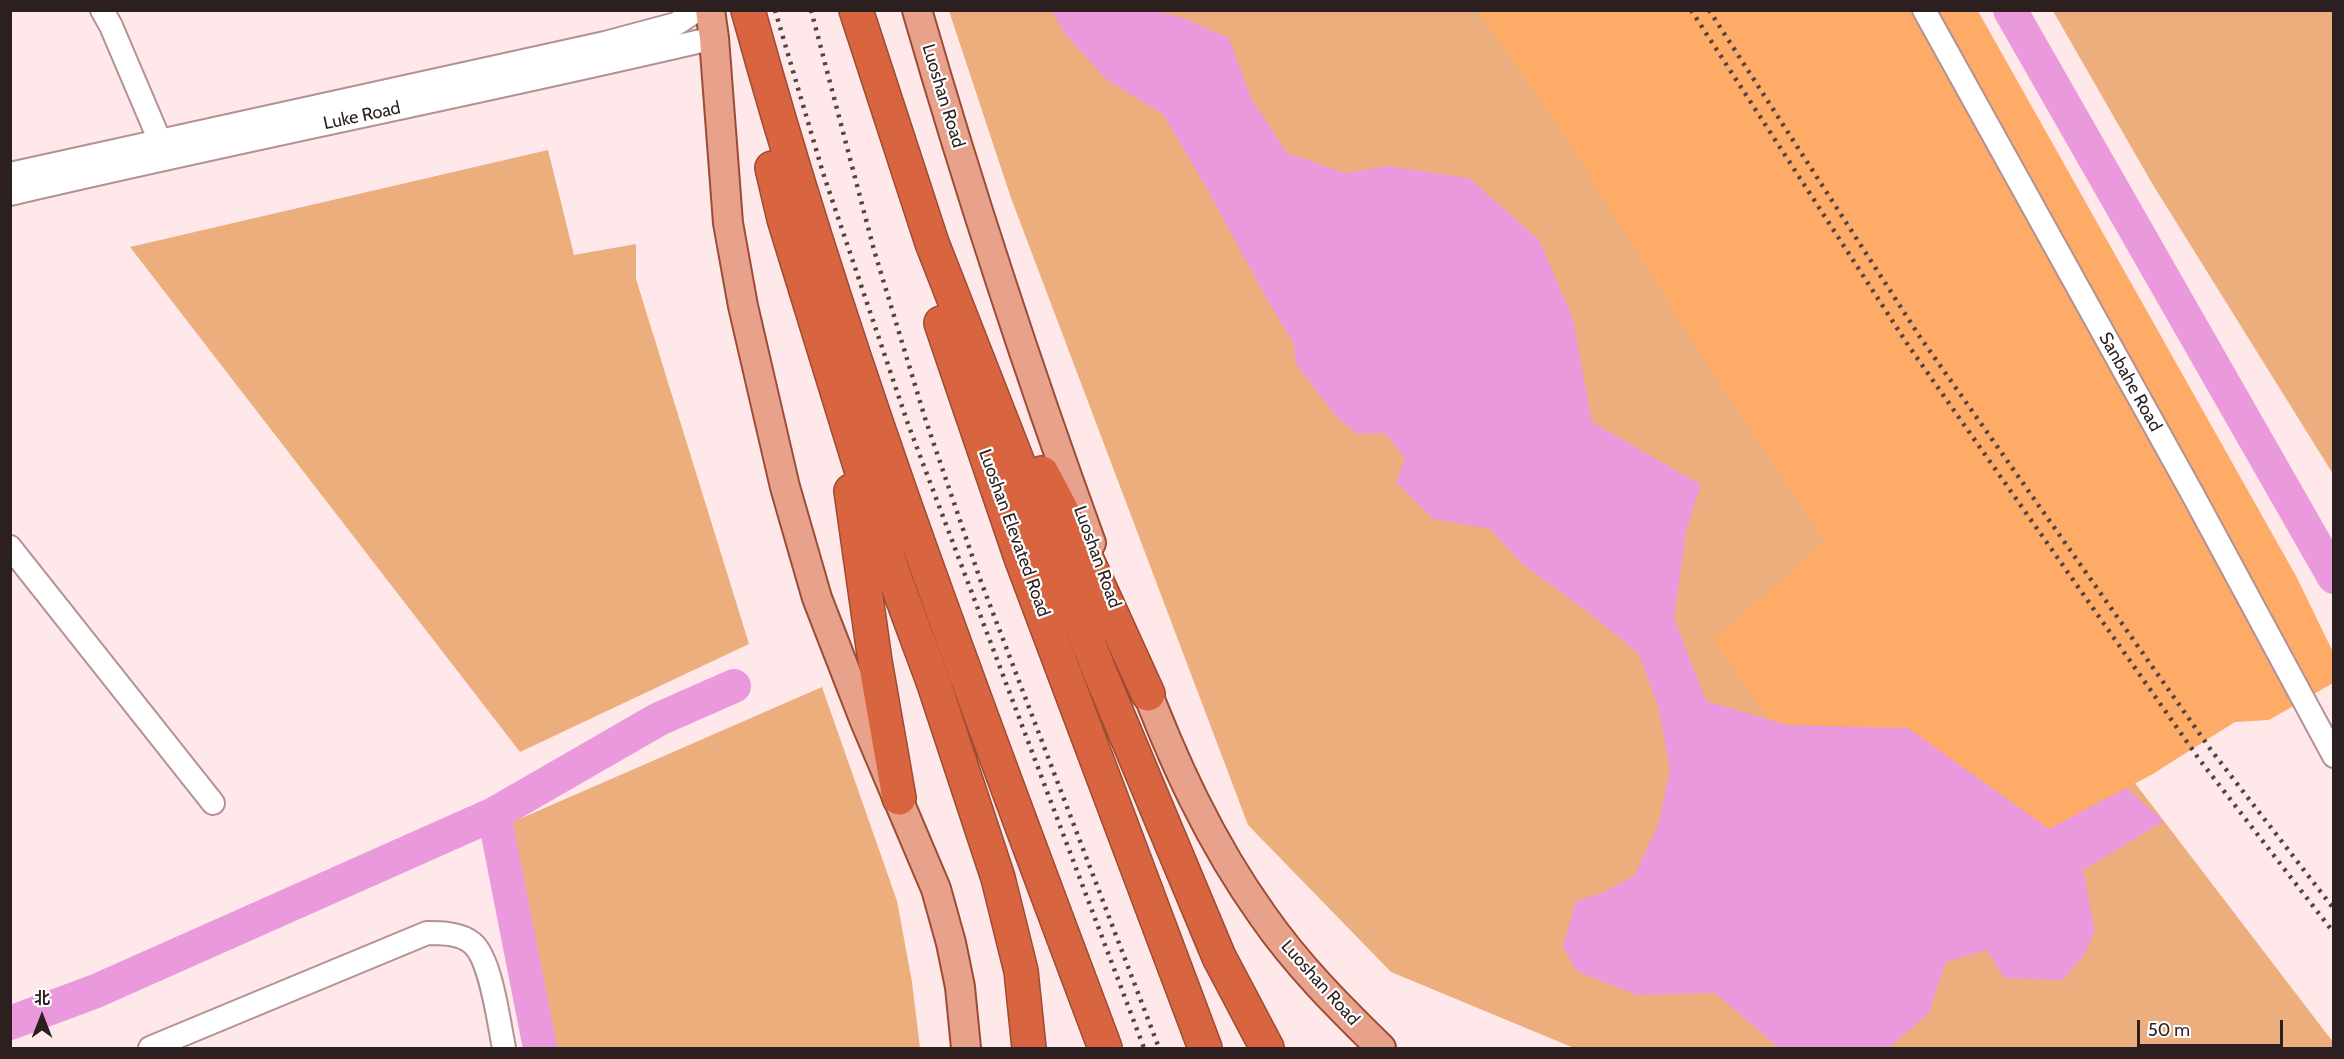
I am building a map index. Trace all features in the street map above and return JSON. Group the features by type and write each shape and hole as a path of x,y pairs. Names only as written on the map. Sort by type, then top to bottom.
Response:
{"highway":[{"path":"735,10 784,219 893,573 934,684 998,878 1022,971 1028,1016 1029,1048"},
{"path":"748,10 778,119 828,279 919,547 1106,1048"},
{"name":"Luoshan Elevated Road","path":"845,10 916,248 1021,558 1205,1048"},
{"path":"856,10 932,243 1101,675 1197,906 1248,1015 1267,1048"},
{"path":"932,243 1002,396 1083,551 1148,694"},
{"path":"819,331 841,429 875,661 899,798"}],"main road":[{"name":"Luoshan Road","path":"917,10 987,240 1043,410 1148,694 1180,770 1207,827 1263,918 1296,960 1339,1008 1381,1048"},
{"path":"712,24 728,223 743,306 785,487 817,598 864,719 936,889 960,987 966,1048"}],"street":[{"path":"102,10 111,26 163,149"},
{"name":"Luke Road","path":"10,194 163,149 676,24 697,10"},
{"name":"Sanbahe Road","path":"1924,10 2192,493 2334,756"},
{"name":"Luke Road","path":"10,174 163,149 525,82 712,24"},
{"path":"10,547 213,803"},
{"path":"150,1048 427,933 449,933 472,943 487,968 504,1048"}],"shaded area":[{"path":"949,11 1587,11 2024,638 2333,1042 2333,1048 1574,1048 1391,972 1248,825 1011,198"},
{"path":"1052,11 1153,11 1181,17 1229,38 1251,98 1287,153 1345,173 1388,166 1469,178 1539,240 1573,319 1592,422 1701,485 1686,531 1674,618 1706,701 1788,725 1908,728 2049,829 2126,788 2164,821 2083,870 2095,931 2084,955 2063,980 2004,978 1987,950 1946,962 1928,1014 1889,1048 1779,1048 1715,993 1637,995 1576,971 1563,946 1576,901 1600,894 1634,876 1658,826 1670,769 1658,706 1639,654 1592,615 1521,563 1490,529 1433,519 1396,482 1405,459 1385,433 1357,434 1335,415 1296,364 1294,344 1163,114 1107,80 1065,34"},
{"path":"1479,11 1978,11 2296,576 2333,652 2333,683 2269,720 2235,722 2151,775 2049,829 1908,728 1797,758 1713,640 1825,541 1707,364 1575,153"},
{"path":"2053,11 2333,11 2333,474 2153,185"},
{"path":"548,150 574,255 636,244 636,279 749,644 520,752 130,247"},
{"path":"822,687 897,901 912,982 920,1048 557,1048 508,824"}],"waterway":[{"path":"2010,10 2334,577"},
{"path":"10,1023 96,991 494,814 659,719 734,686"},
{"path":"494,814 540,1048"}],"railway":[{"path":"775,10 823,173 908,424 1144,1048"},
{"path":"811,10 874,250 925,418 980,579 1159,1048"},
{"path":"1691,10 1908,345 2199,759 2334,933"},
{"path":"1709,10 1920,337 2211,750 2334,909"}]}
